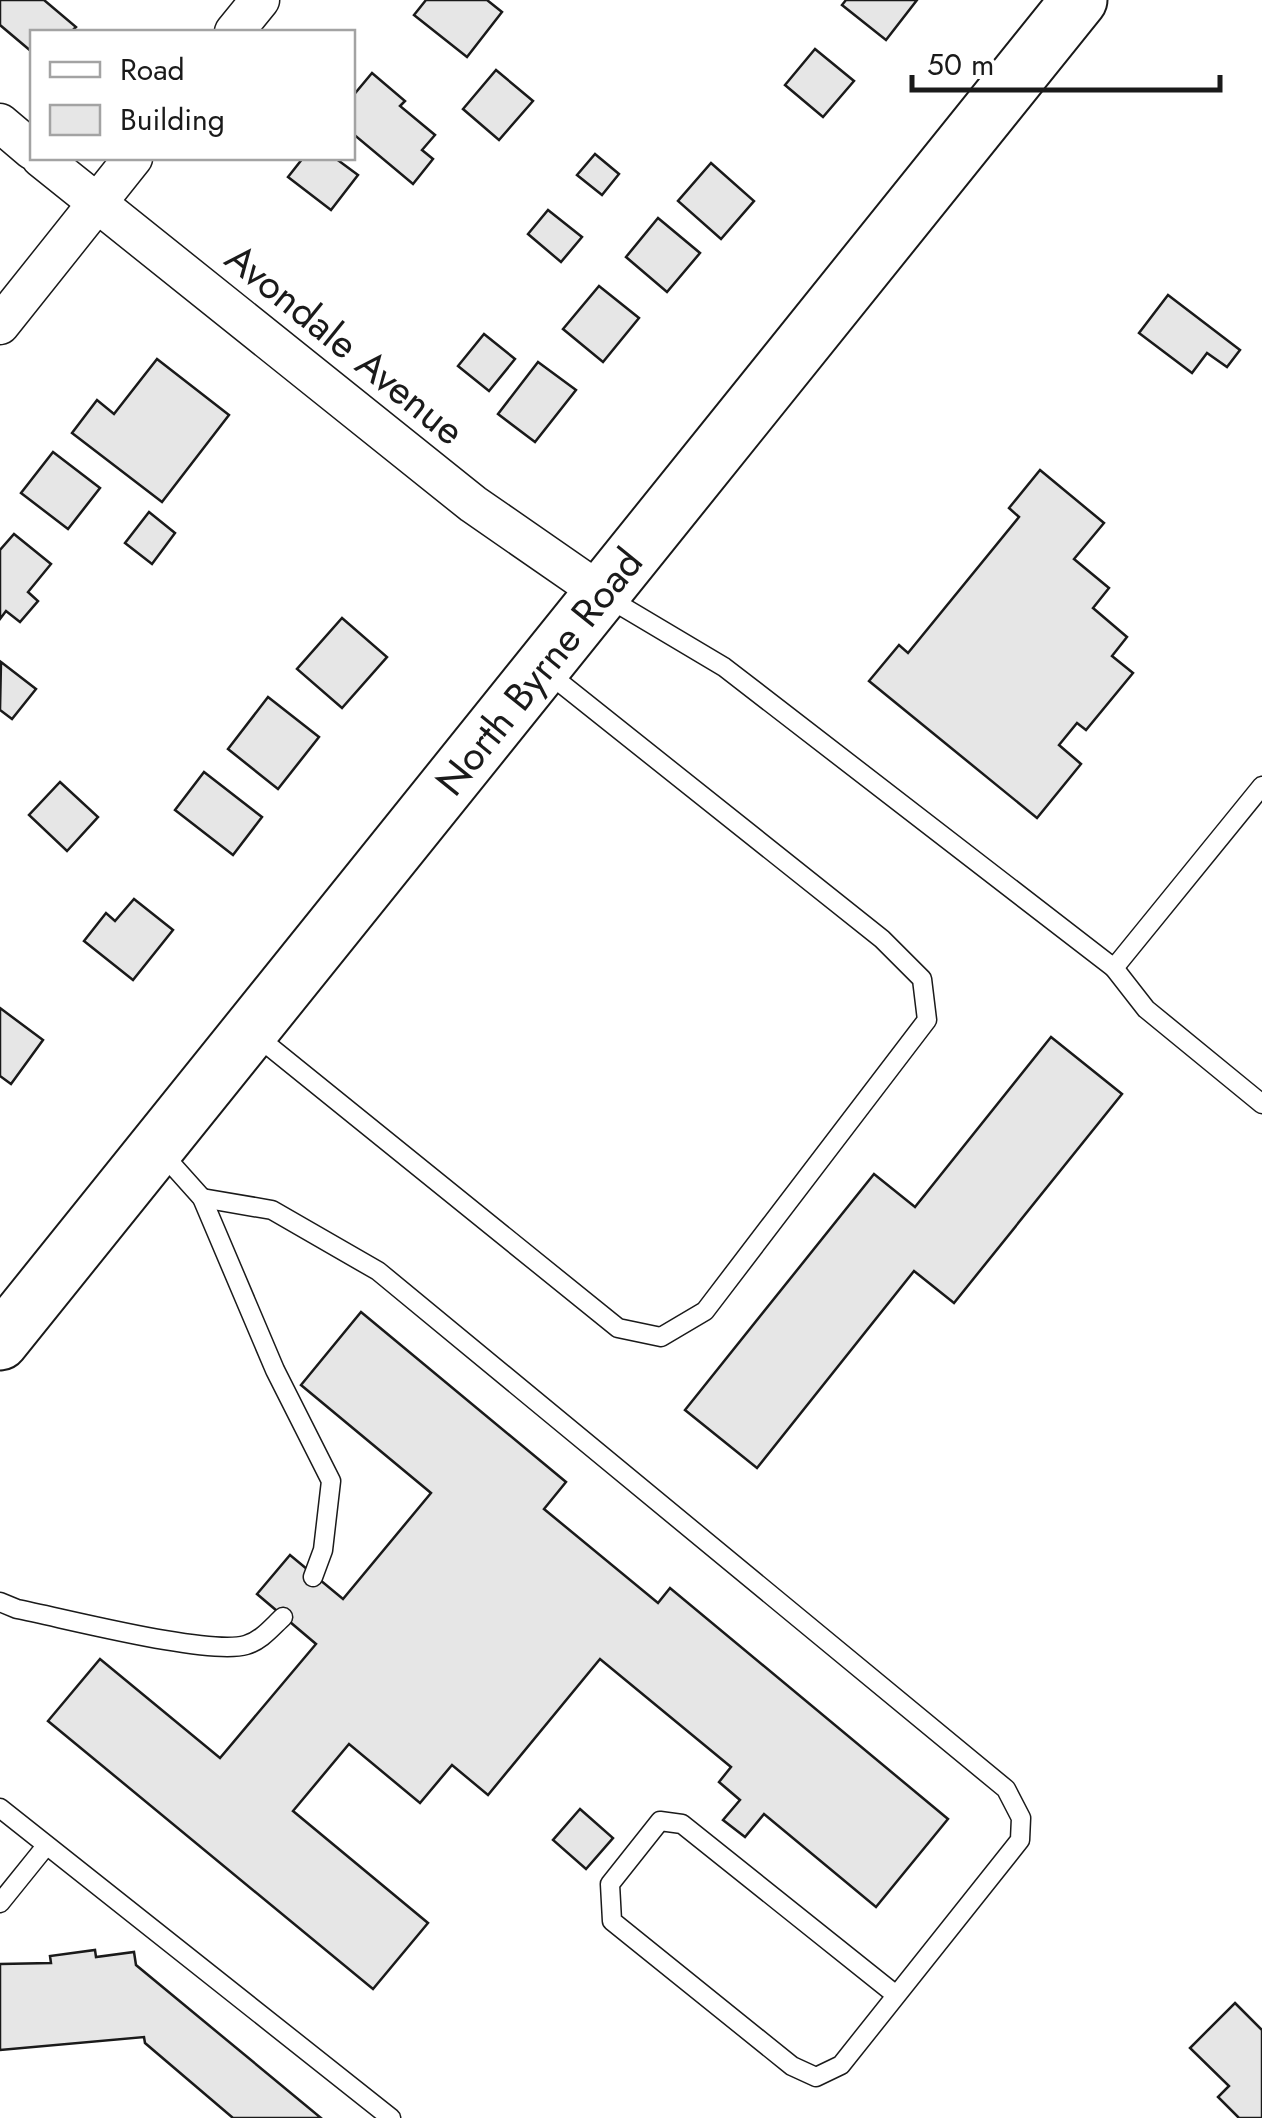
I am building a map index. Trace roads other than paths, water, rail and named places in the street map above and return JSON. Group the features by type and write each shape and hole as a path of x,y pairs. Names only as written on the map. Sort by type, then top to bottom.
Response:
{"main road":[{"name":"North Byrne Road","path":"0,1342 1079,0"}],"street":[{"path":"236,30 260,0"},
{"path":"0,123 30,148"},
{"name":"Avondale Avenue","path":"43,160 473,504 600,592"},
{"path":"0,325 130,160"}],"lane":[{"path":"600,592 724,667 1114,968 1146,1009 1262,1104"},
{"path":"250,1030 618,1328 661,1337 705,1311 927,1020 922,979 882,939 540,666"},
{"path":"1114,968 1262,786"},
{"path":"156,1146 202,1198 276,1370 331,1481 323,1550 313,1578"},
{"path":"202,1198 272,1210 378,1271 1006,1789 1021,1818 1020,1840 841,2065 816,2077 792,2066 612,1921 610,1884 660,1821 682,1824 896,1995"},
{"path":"0,1602 17,1609 210,1646 244,1646 259,1640 283,1617"},
{"path":"0,1808 392,2118"},
{"path":"0,1903 46,1846"}]}
